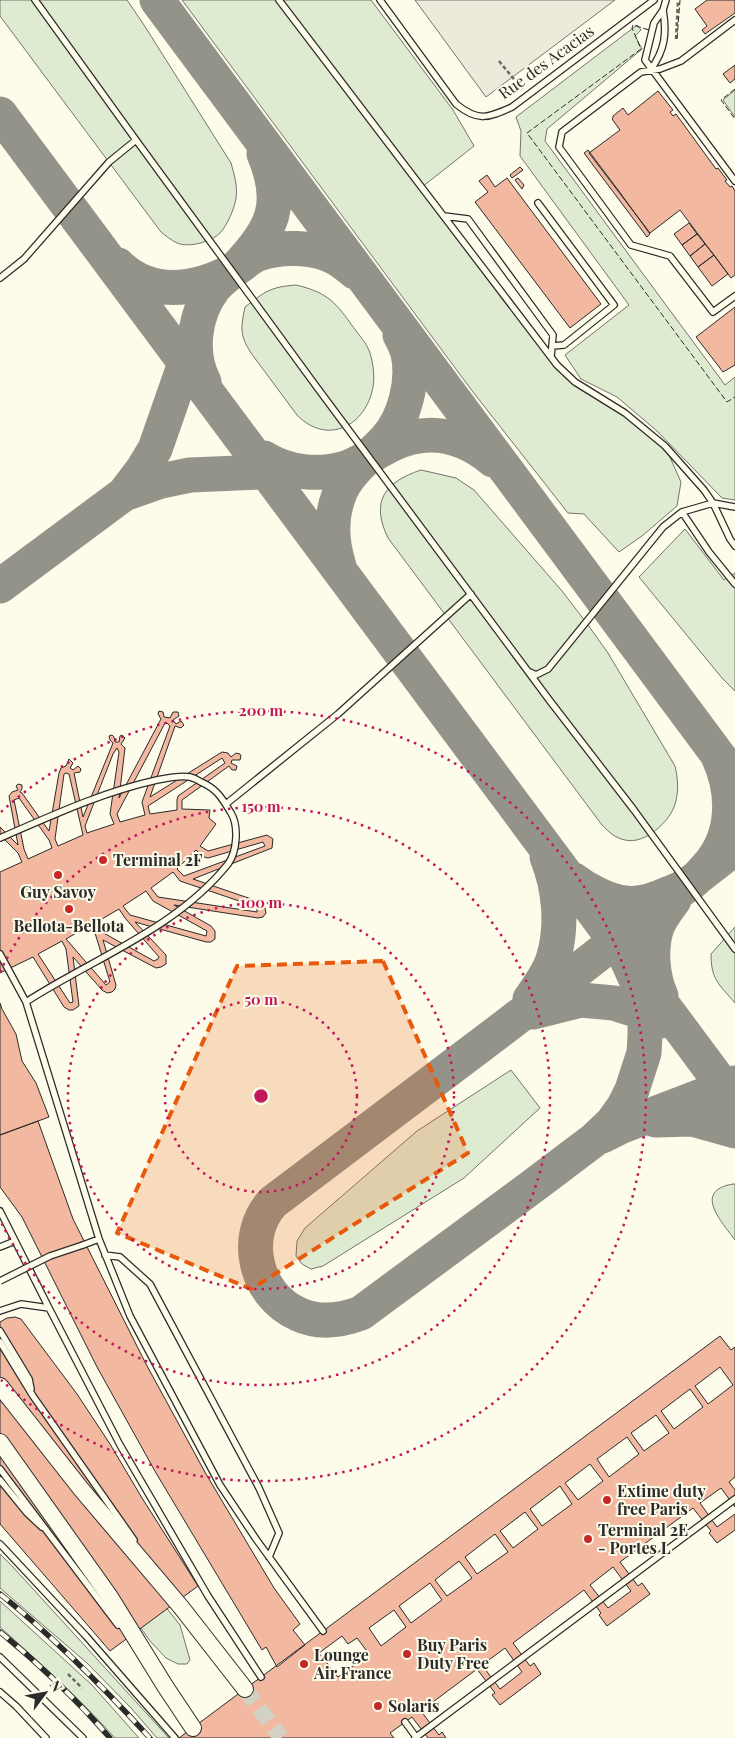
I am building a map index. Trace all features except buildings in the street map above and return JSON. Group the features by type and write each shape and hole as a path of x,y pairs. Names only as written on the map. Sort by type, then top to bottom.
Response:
{"main road":[{"path":"0,1386 81,1489 181,1607 245,1690"},
{"path":"0,1442 110,1598 193,1728"}],"lane":[{"path":"36,0 136,140 470,594 634,810 735,948"},
{"path":"279,0 550,357 575,382 625,413 665,446 704,490 713,503 735,546"},
{"name":"Rue des Acacias","path":"380,0 456,104 465,111 480,118 512,107 654,0"},
{"path":"666,0 663,10 654,23 646,60 735,181"},
{"path":"651,69 660,57 666,27 663,10"},
{"path":"735,20 681,60 660,69 641,72 562,132 559,147 631,245 670,256 713,312 735,296"},
{"path":"0,278 24,259 109,162 136,140"},
{"path":"538,203 614,305 564,345 552,346"},
{"path":"444,216 468,219 553,335 550,357"},
{"path":"528,672 536,675 548,669 663,527 682,512 713,503 735,508"},
{"path":"682,512 709,552 735,584"},
{"path":"226,804 338,714 470,594"},
{"path":"0,838 66,810 133,785 170,778 191,777 214,788 235,819 237,836 230,862 208,886 164,921 26,1002"},
{"path":"0,954 26,1002 99,1239 130,1316 220,1485 323,1631"},
{"path":"0,1211 120,1445 208,1596 261,1677"},
{"path":"0,1281 50,1256 99,1239"},
{"path":"0,1247 15,1241"},
{"path":"105,1256 120,1257 150,1284 259,1488 279,1533 269,1557"},
{"path":"0,1311 21,1304 49,1308"},
{"path":"0,1331 29,1379 32,1394"},
{"path":"0,1342 32,1394 181,1607"},
{"path":"0,1469 165,1686"},
{"path":"0,1480 27,1513 54,1540"},
{"path":"405,1722 415,1738 735,1499"},
{"path":"0,1544 86,1636 176,1738"},
{"path":"0,1657 83,1738"},
{"path":"0,1692 46,1738"}],"path":[{"path":"676,39 678,0"},
{"path":"499,61 526,95"},
{"path":"68,1674 82,1688"}],"highlighted area":[{"path":"383,961 468,1153 251,1289 117,1233 237,966"}],"green space":[{"path":"0,0 127,0 231,163 236,185 236,198 230,216 220,233 206,241 188,245 177,243 161,232 0,16"},
{"path":"182,0 371,0 453,110 474,146 422,187 557,365 575,382 625,413 665,446 681,482 677,506 642,536 619,552 584,514 568,513 473,392"},
{"path":"637,25 641,30 635,36 642,49 547,129 545,141 725,385 735,377 735,500 722,498 657,431 617,397 581,379 565,355 629,305 520,156 521,131 516,117"},
{"path":"735,90 735,117 723,100"},
{"path":"296,285 322,294 334,303 362,338 370,353 374,379 369,401 354,421 344,427 332,430 321,429 309,424 297,415 244,341 242,325 245,307 269,291 280,287"},
{"path":"421,470 456,478 474,490 562,591 608,653 675,766 678,785 675,804 668,818 648,836 632,841 625,840 615,836 602,825 388,538 380,513 384,495 398,480"},
{"path":"685,529 724,580 735,573 735,691 722,678 639,577"},
{"path":"735,927 735,1003 714,976 711,954"},
{"path":"511,1070 540,1108 464,1178 323,1266 311,1269 302,1264 296,1256 297,1241 305,1228 417,1131"},
{"path":"735,1184 735,1240 723,1225 712,1200 714,1193 721,1188"},
{"path":"104,1529 180,1625 190,1660 187,1664 178,1664 166,1658 150,1641 82,1545"},
{"path":"0,1554 169,1738 157,1738 87,1663 0,1588"},
{"path":"0,1601 92,1685 139,1738 115,1738 44,1667 0,1627"}],"shaded area":[{"path":"415,0 615,0 486,97"}],"taxiway":[{"path":"157,0 735,778"},
{"path":"0,114 735,1102"},
{"path":"204,382 199,371 195,346 198,322 202,310 214,288 237,267 259,240 267,228 272,215 274,187 264,154"},
{"path":"118,265 144,282 173,288 203,283 218,278 258,254 267,251 308,249 328,254 355,272"},
{"path":"339,566 333,531 334,513 339,495 347,479 393,430 406,399 409,387 410,364 408,353 400,335"},
{"path":"124,494 155,449 191,346"},
{"path":"264,458 293,470 325,472 346,468 406,439 433,435 458,440 470,445 493,460"},
{"path":"0,586 124,494 161,481 190,475 285,471"},
{"path":"574,880 606,898 631,903 660,897 693,881 705,870 716,855 723,842 727,828 729,799 724,770 718,756"},
{"path":"625,955 638,984 645,1013 644,1053 632,1090 612,1123 594,1140 361,1313 345,1318 314,1319 298,1314 283,1305 271,1293 257,1264 256,1247 257,1231 263,1216 273,1202 510,1023 735,848"},
{"path":"530,999 550,968 557,944 559,919 557,893 547,857"},
{"path":"661,996 654,971 653,944 657,927 674,900"},
{"path":"533,1012 581,1000 614,1003 645,1013 661,1021"},
{"path":"602,1136 620,1127 735,1083"},
{"path":"655,1120 692,1119 735,1131"}],"tunnel":[{"path":"245,1689 281,1738"}],"railway":[{"path":"0,1594 40,1627 78,1663 150,1738"},
{"path":"0,1632 57,1683 110,1738"}],"fence":[{"path":"677,39 680,0"},
{"path":"649,30 633,25 632,28 641,49 527,133 727,402 735,397"},
{"path":"735,89 721,100 735,119"}],"place":[{"name":"Terminal 2F","path":"103,860"},
{"name":"Guy Savoy","path":"58,875"},
{"name":"Bellota-Bellota","path":"69,909"},
{"name":"Extime duty free Paris","path":"607,1500"},
{"name":"Terminal 2E - Portes L","path":"588,1539"},
{"name":"Buy Paris Duty Free","path":"407,1654"},
{"name":"Lounge Air France","path":"304,1664"},
{"name":"Solaris","path":"378,1706"}]}
